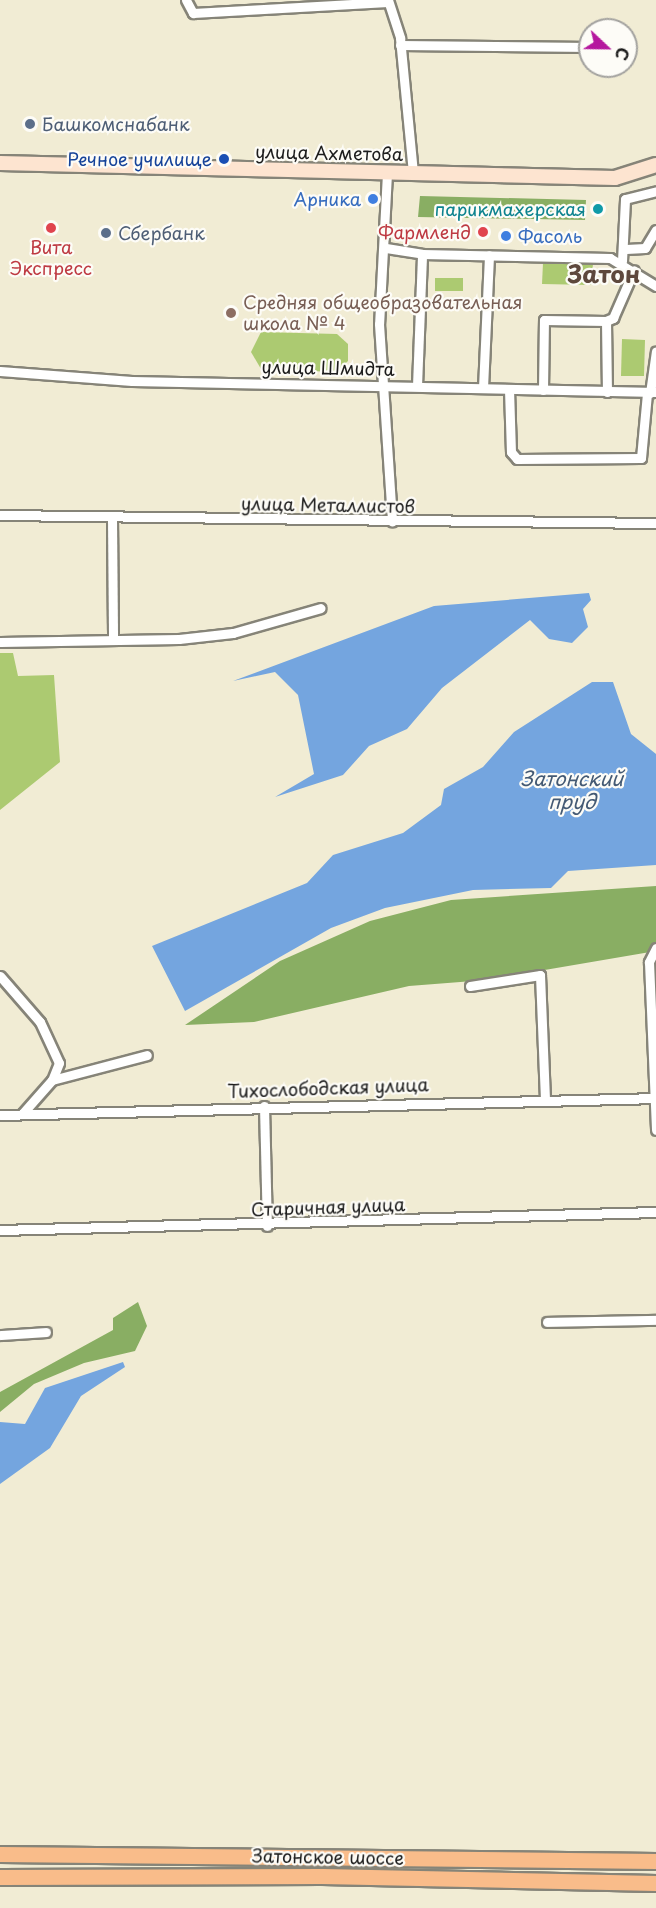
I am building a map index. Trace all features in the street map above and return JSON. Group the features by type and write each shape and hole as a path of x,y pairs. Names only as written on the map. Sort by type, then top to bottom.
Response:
{"main road":[{"name":"улица Ахметова","path":"0,163 615,178 656,165"},
{"name":"Затонское шоссе","path":"0,1854 656,1861"},
{"name":"Затонское шоссе","path":"0,1877 322,1876 656,1883"}],"street":[{"path":"186,0 194,13 388,1 400,45 413,174"},
{"path":"400,45 578,47"},
{"path":"387,173 386,248 379,324 392,522"},
{"path":"622,261 626,249 625,200 656,191"},
{"path":"626,249 645,248 656,230"},
{"path":"386,248 422,254 622,261 656,286"},
{"path":"417,386 422,254"},
{"path":"483,388 489,255"},
{"path":"543,390 544,320 606,321 613,318 634,270"},
{"path":"606,321 606,392"},
{"path":"509,389 511,452 517,459 641,459 656,351"},
{"name":"улица Шмидта","path":"0,371 132,381 383,385 651,393"},
{"name":"улица Металлистов","path":"0,515 112,519 656,523"},
{"path":"112,519 113,637"},
{"path":"0,642 233,633 321,608"},
{"path":"656,948 649,962 656,1130"},
{"path":"470,986 540,975 545,1099"},
{"path":"0,976 40,1023 59,1063 52,1080 22,1114"},
{"path":"52,1080 147,1055"},
{"name":"Тихослободская улица","path":"0,1115 264,1106 656,1098"},
{"path":"264,1106 267,1226"},
{"name":"Старичная улица","path":"0,1230 267,1226 656,1212"},
{"path":"546,1322 656,1320"},
{"path":"0,1335 46,1332"}],"green space":[{"path":"420,196 586,200 585,220 418,217"},
{"path":"543,263 593,264 591,285 542,284"},
{"path":"435,278 463,278 463,291 435,291"},
{"path":"261,332 337,334 348,344 348,361 336,372 261,369 251,352"},
{"path":"622,339 645,340 644,376 621,376"},
{"path":"0,653 13,653 18,676 54,675 60,762 0,810"},
{"path":"656,886 656,951 486,980 409,986 254,1022 185,1025 280,961 370,921 451,900"},
{"path":"138,1302 147,1326 135,1351 84,1363 34,1384 0,1412 0,1392 113,1330 113,1318"}],"water":[{"path":"589,593 591,600 583,609 588,627 572,643 549,639 530,620 442,688 407,729 369,746 343,775 275,797 314,774 298,695 275,672 233,681 434,606"},
{"name":"Затонский пруд","path":"592,682 613,682 631,734 656,754 656,865 568,871 551,888 473,890 385,908 331,928 185,1011 152,946 307,883 333,855 403,833 441,805 444,789 483,767 514,732"},
{"path":"123,1362 125,1367 81,1396 50,1448 0,1484 0,1422 25,1424 45,1388"}],"place":[{"name":"Башкомснабанк","path":"30,124"},
{"name":"Речное училище","path":"224,159"},
{"name":"Арника","path":"373,199"},
{"name":"парикмахерская","path":"598,209"},
{"name":"Вита Экспресс","path":"51,228"},
{"name":"Фармленд","path":"483,232"},
{"name":"Сбербанк","path":"106,233"},
{"name":"Фасоль","path":"506,236"},
{"name":"Средняя общеобразовательная школа № 4","path":"231,313"}],"district":[{"name":"Затон","path":"604,274"}]}
